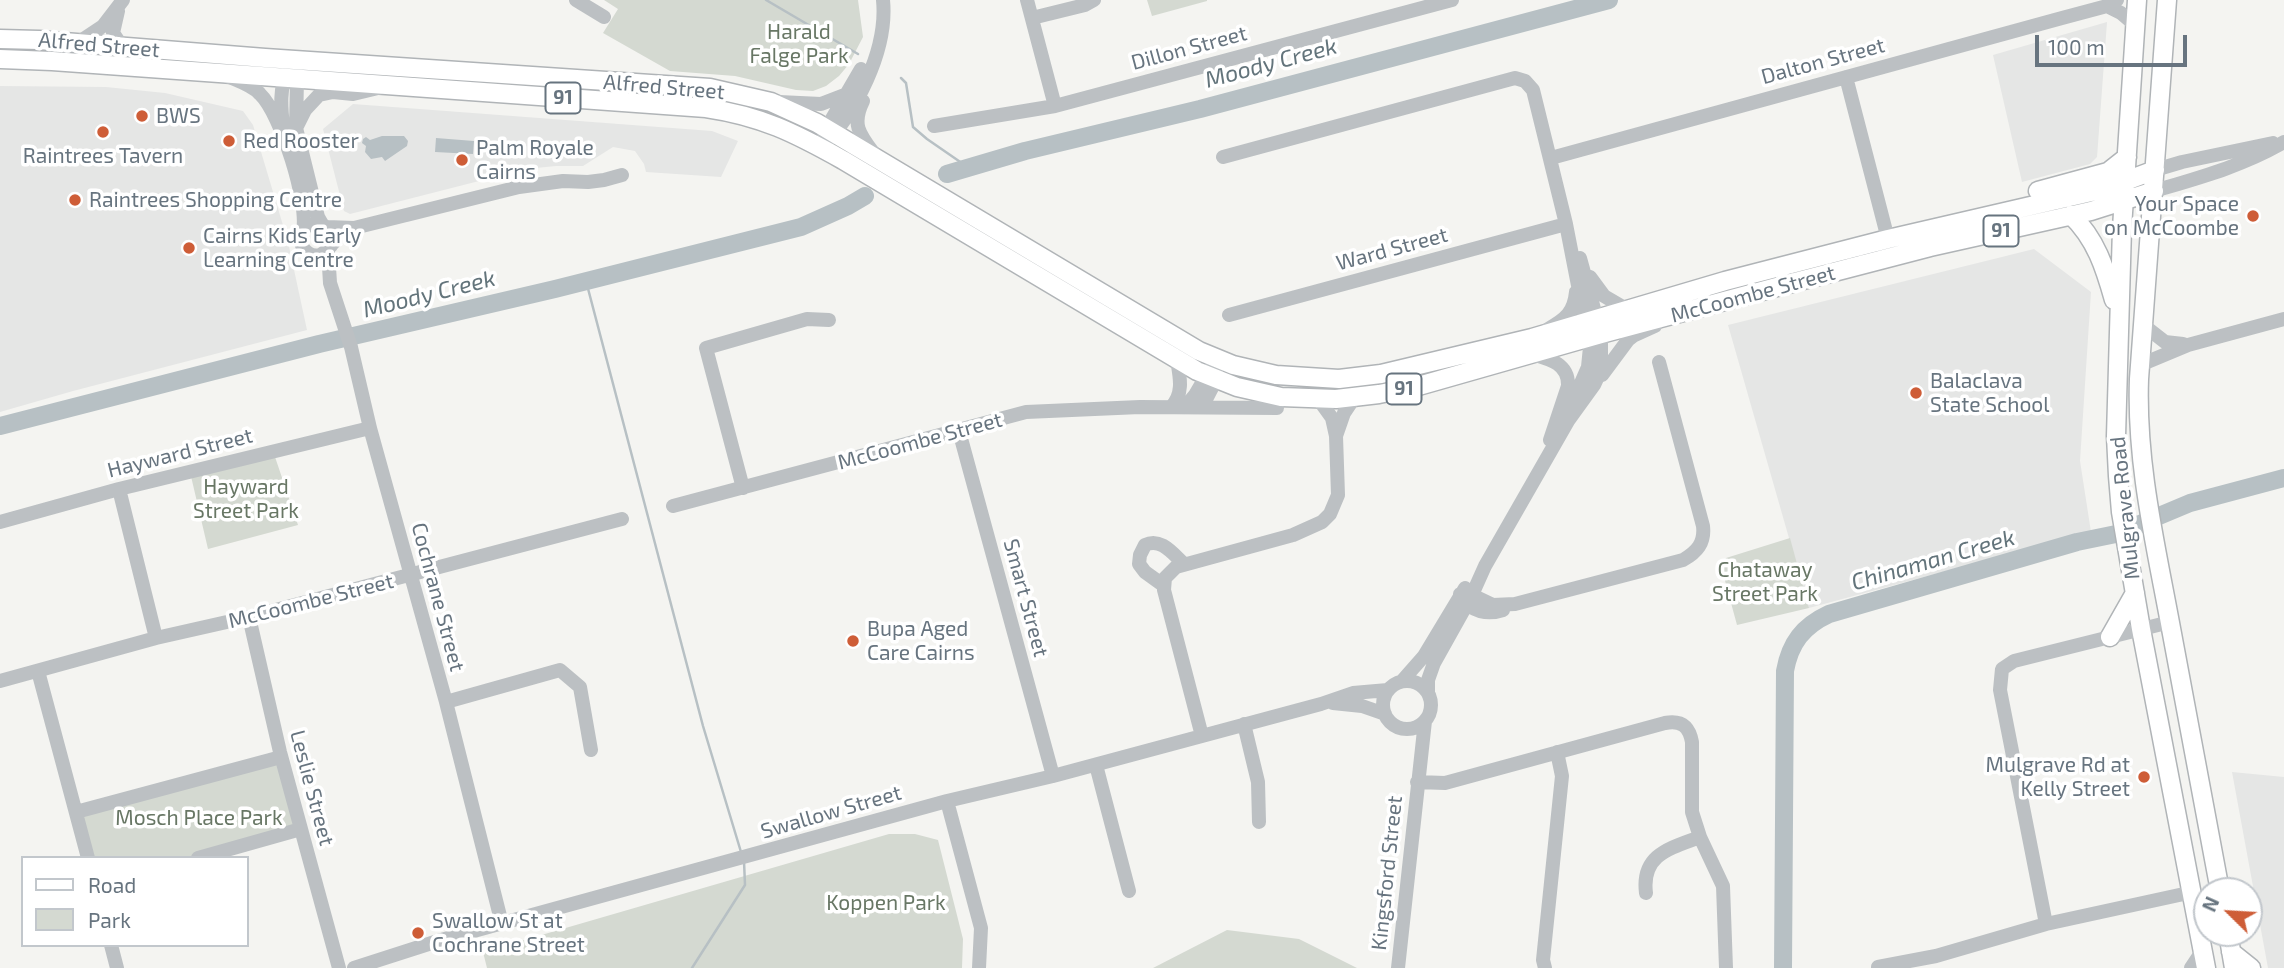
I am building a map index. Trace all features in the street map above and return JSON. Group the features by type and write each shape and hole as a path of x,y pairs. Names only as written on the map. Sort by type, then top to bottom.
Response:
{"main road":[{"name":"Mulgrave Road","path":"2137,0 2124,201 2116,436 2123,520 2141,629 2193,892"},
{"name":"Mulgrave Road","path":"2170,2 2142,324 2139,441 2148,509 2217,877"},
{"name":"Alfred Street","path":"0,39 710,88 771,102 830,132 1199,351 1217,359"},
{"name":"Alfred Street","path":"0,59 719,110 766,121 821,148 1177,360 1211,377"},
{"path":"2009,209 2026,194 2108,172 2127,157"},
{"name":"McCoombe Street","path":"1593,327 1628,310 1725,281 2009,209 2099,190 2155,170"},
{"name":"McCoombe Street","path":"1211,377 1257,392 1319,400 1354,398 1415,387 1593,327 1712,304 1930,247 2071,215 2154,191"},
{"path":"2071,215 2098,251 2119,313"},
{"name":"McCoombe Street","path":"1217,359 1276,375 1359,378 1532,346"},
{"path":"2110,638 2135,593"},
{"path":"2233,960 2251,968"}],"street":[{"path":"576,0 604,17"},
{"path":"830,132 868,53 877,0"},
{"path":"821,148 873,65 883,21 883,0"},
{"path":"1027,0 1055,106"},
{"path":"1032,18 1085,5 1094,0"},
{"name":"Dillon Street","path":"934,126 1055,106 1452,0"},
{"path":"76,44 103,26 121,3"},
{"path":"121,3 113,33 123,47"},
{"name":"Dalton Street","path":"1551,158 2112,3 2135,25"},
{"path":"881,163 861,135 857,118 883,59 887,42 883,21"},
{"path":"293,60 291,78 281,110 305,217 302,246 309,253 319,255 335,240 354,228"},
{"path":"222,73 260,93 271,108 287,146"},
{"path":"1846,76 1888,239"},
{"path":"291,78 296,128 318,217 332,236 329,248"},
{"path":"1223,157 1515,78 1525,81 1533,90 1551,158 1577,282 1593,327 1588,367 1568,421"},
{"path":"296,128 305,110 319,95 333,92 353,94 386,86"},
{"path":"771,102 811,106 835,101 847,94"},
{"name":"McCoombe Street","path":"2155,170 2284,142"},
{"name":"McCoombe Street","path":"2154,191 2216,173 2259,156 2284,142"},
{"path":"303,231 312,224 354,228 519,187 563,181 596,181 622,175"},
{"path":"1566,224 1599,291 1628,310"},
{"name":"Ward Street","path":"1229,315 1566,224"},
{"name":"Cochrane Street","path":"329,248 330,282"},
{"name":"Cochrane Street","path":"309,253 330,282 344,322 370,428 446,702 502,924"},
{"path":"1582,260 1602,362 1594,386"},
{"path":"1539,471 1569,379 1560,365 1532,346 1569,314 1575,303 1577,282"},
{"path":"1466,598 1416,667 1388,690 1385,714 1396,726 1412,728 1425,721 1431,707 1428,680 1432,668 1466,598 1568,421 1594,386 1633,335 1712,304"},
{"path":"743,488 706,348 807,319 829,320"},
{"path":"2140,365 2188,345 2284,319"},
{"path":"2142,324 2165,342 2188,345"},
{"path":"1202,407 1217,359"},
{"path":"1177,360 1180,389 1176,402 1178,407 1195,395 1211,377"},
{"path":"1466,598 1493,605 1515,604 1683,560 1700,547 1704,536 1703,526 1659,362"},
{"path":"1336,436 1344,413 1354,398"},
{"path":"1163,585 1170,572 1184,564 1293,535 1322,522 1329,514 1338,495 1336,436 1332,418 1319,400"},
{"name":"McCoombe Street","path":"673,506 1026,412 1178,407 1277,408"},
{"name":"Hayward Street","path":"0,522 119,489 370,428"},
{"name":"Smart Street","path":"960,431 1053,776"},
{"path":"119,489 156,638"},
{"name":"McCoombe Street","path":"0,681 156,638 411,576 622,519"},
{"path":"1184,564 1162,544 1156,542 1145,545 1139,564 1163,585 1202,736"},
{"name":"Leslie Street","path":"249,617 281,757 340,968"},
{"path":"2046,924 2000,690 2002,669 2014,661 2170,622"},
{"path":"446,702 560,670 580,687 592,750"},
{"path":"38,671 87,856"},
{"path":"1402,681 1417,682 1428,692"},
{"name":"Swallow Street","path":"354,968 441,940 947,801 1096,765 1353,693 1388,690"},
{"name":"Swallow Street","path":"1321,704 1362,706 1385,714"},
{"name":"Kingsford Street","path":"1398,968 1425,721"},
{"path":"1417,782 1445,783 1665,723 1686,726 1692,742 1692,811 1700,837 1723,886 1726,968"},
{"path":"1244,724 1258,782 1259,822"},
{"name":"Kingsford Street","path":"1396,726 1414,747 1417,782"},
{"path":"1545,968 1543,960 1562,776 1557,751"},
{"path":"76,812 281,757"},
{"path":"1096,765 1129,891"},
{"path":"947,801 981,928 979,968"},
{"path":"205,856 301,829"},
{"path":"1646,892 1645,874 1649,864 1666,850 1700,837"},
{"path":"1878,968 1936,956 2046,924 2193,892"},
{"path":"112,947 117,968"},
{"path":"2191,968 2205,959"}],"shaded area":[{"path":"2107,22 2097,157 2090,164 2022,182 1993,55"},
{"path":"0,86 106,87 165,93 243,111 253,125 288,242 307,330 0,412"},
{"name":"Palm Royale Cairns","path":"353,104 712,131 738,141 721,177 646,172 635,151 613,147 583,166 526,169 350,214 344,211 323,129"},
{"path":"404,136 408,141 407,146 385,161 382,157 371,159 365,152 363,139"},
{"path":"436,138 474,141 473,154 435,152"},
{"name":"Balaclava State School","path":"2034,249 2091,292 2080,461 2091,532 1809,608 1728,325"},
{"path":"2232,772 2284,777 2284,968 2268,968 2263,941 2263,877 2251,877"}],"green space":[{"name":"Harald Falge Park","path":"604,0 858,0 863,37 849,64 839,76 826,86 813,91 796,90 735,76 670,71 603,33 618,9"},
{"path":"1147,0 1207,0 1207,1 1152,16"},
{"name":"Hayward Street Park","path":"273,451 298,525 208,549 190,472"},
{"name":"Chataway Street Park","path":"1790,538 1809,608 1737,625 1721,566 1726,558"},
{"name":"Mosch Place Park","path":"281,757 301,829 205,856 87,856 76,812"},
{"name":"Koppen Park","path":"889,834 915,834 938,840 963,939 962,968 487,968 483,952"},
{"path":"1227,930 1299,939 1357,968 1153,968"}],"waterway":[{"path":"766,0 858,54"},
{"name":"Moody Creek","path":"947,174 1025,151 1200,109 1609,0"},
{"path":"901,78 906,83 913,127 969,168"},
{"name":"Moody Creek","path":"0,426 319,344 555,289 801,227 865,196"},
{"path":"586,281 703,726 741,852"},
{"name":"Chinaman Creek","path":"1783,968 1785,671 1790,652 1805,630 1829,614 2077,542 2116,534 2190,503 2284,478"},
{"path":"692,968 745,885 744,861"}],"place":[{"name":"BWS","path":"142,116"},
{"name":"Raintrees Tavern","path":"103,132"},
{"name":"Red Rooster","path":"229,141"},
{"name":"Palm Royale Cairns","path":"462,160"},
{"name":"Raintrees Shopping Centre","path":"75,200"},
{"name":"Your Space on McCoombe","path":"2253,216"},
{"name":"Cairns Kids Early Learning Centre","path":"189,248"},
{"name":"Balaclava State School","path":"1916,393"},
{"name":"Bupa Aged Care Cairns","path":"853,641"},
{"name":"Mulgrave Rd at Kelly Street","path":"2144,777"},
{"name":"Swallow St at Cochrane Street","path":"418,933"}]}
